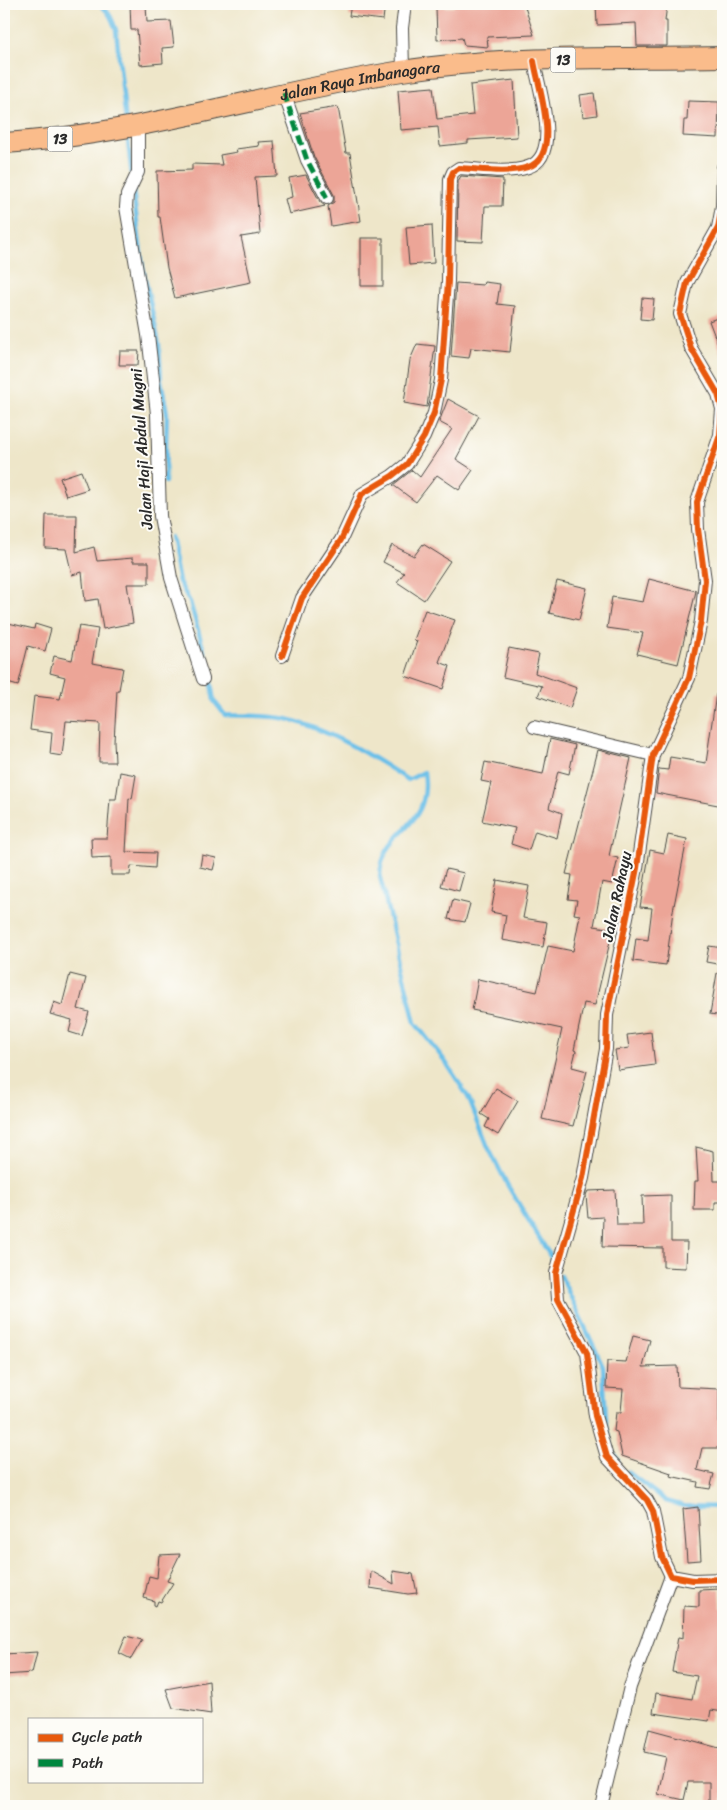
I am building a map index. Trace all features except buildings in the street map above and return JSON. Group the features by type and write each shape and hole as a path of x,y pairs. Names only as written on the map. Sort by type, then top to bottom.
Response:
{"highway":[{"name":"Jalan Raya Imbanagara","path":"4,143 52,140 130,126 284,93 403,71 492,62 723,56"}],"street":[{"path":"403,71 402,28 405,4"},
{"path":"282,656 302,598 341,540 362,494 392,476 407,464 424,437 434,413 441,380 448,280 450,179 452,172 458,168 512,170 536,164 543,157 547,140 546,116 534,61"},
{"path":"284,93 307,160 327,198"},
{"name":"Jalan Haji Abdul Mugni","path":"130,126 137,176 127,195 126,208 148,335 158,414 160,516 171,578 202,679"},
{"name":"Jalan Rahayu","path":"671,1576 662,1557 658,1524 653,1510 607,1457 595,1416 587,1353 558,1299 557,1267 583,1178 606,1049 607,1015 637,868 653,755 689,678 704,599 704,566 698,530 697,502 720,436 722,409 718,394 691,348 681,323 680,305 687,283 718,228 722,206 723,167"},
{"path":"534,728 653,755"},
{"path":"601,1806 630,1687 671,1576 687,1580 723,1579"}],"waterway":[{"path":"98,4 107,12 116,30 126,123"},
{"path":"127,133 132,177"},
{"path":"133,190 143,269 159,344 161,380 167,413 165,482"},
{"path":"170,537 179,582 190,602 208,665 214,701 225,715 264,716 287,719 334,737 365,753 408,780 424,772 425,791 421,806 414,818 389,848 383,861 380,877 415,1023 445,1061 468,1097 488,1147 508,1186 555,1264"},
{"path":"561,1276 603,1366 606,1420 612,1451 618,1461"},
{"path":"628,1472 666,1501 684,1506 723,1507"}],"marked path":[{"path":"284,93 307,160 327,198"}],"cycle path":[{"path":"282,656 302,598 341,540 362,494 392,476 407,464 424,437 434,413 441,380 448,281 450,179 453,172 459,168 511,170 528,167 538,160 544,149 546,120 534,61"},
{"path":"723,167 722,206 718,228 687,283 680,314 691,348 718,394 722,409 720,435 697,502 698,529 705,580 701,621 689,678 653,755 637,868 607,1015 606,1049 583,1178 556,1273 558,1299 587,1353 595,1416 607,1457 647,1500 653,1511 662,1557 671,1576 693,1580 723,1579"}]}
